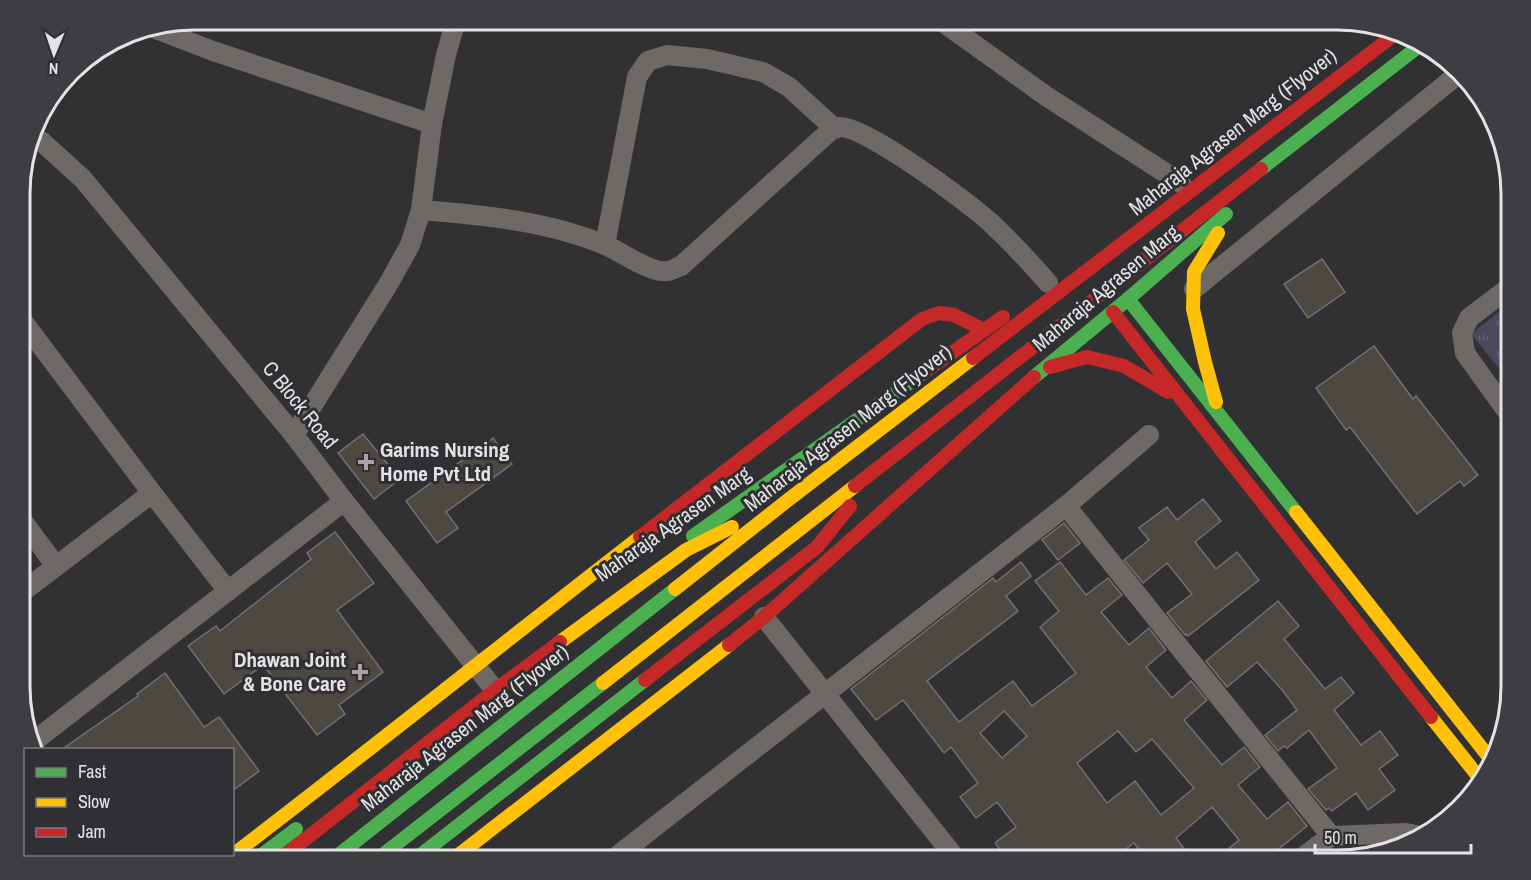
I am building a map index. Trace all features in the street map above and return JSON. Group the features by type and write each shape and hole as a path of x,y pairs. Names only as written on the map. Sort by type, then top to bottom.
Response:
{"main road":[{"name":"Maharaja Agrasen Marg (Flyover)","path":"345,850 788,500 1389,39"},
{"path":"389,850 1415,50"},
{"name":"Maharaja Agrasen Marg","path":"465,850 764,617 1043,369 1233,208 1422,54"},
{"name":"Maharaja Agrasen Marg","path":"1044,287 1303,88"},
{"path":"1219,414 1193,309 1194,272 1233,208"},
{"path":"1128,299 1486,754"},
{"name":"Maharaja Agrasen Marg","path":"376,767 481,673 1012,310"},
{"path":"1113,312 1476,773"},
{"path":"240,850 322,787 481,673 922,319 939,313 954,315 984,330"},
{"path":"1043,369 1087,357 1124,366 1185,403"},
{"path":"427,850 817,547 889,460"},
{"path":"292,850 495,690 686,550 788,500"},
{"path":"269,850 311,817"}],"street":[{"path":"294,435 389,283 410,245 422,210 432,124 453,30"},
{"path":"954,30 1046,96 1180,183"},
{"path":"165,33 213,51 432,124"},
{"path":"605,245 637,77 648,61 667,55 707,59 763,72 789,87 835,129"},
{"path":"1194,289 1453,78"},
{"path":"422,210 491,216 548,226 605,245 651,268 667,271 681,266 830,131 839,127 874,140 932,179 988,221 1020,251 1044,287"},
{"name":"C Block Road","path":"39,140 83,179 294,435 344,501 563,773"},
{"path":"1501,294 1469,318 1462,333 1465,354 1501,403"},
{"path":"30,331 228,591"},
{"path":"625,850 1066,506 1149,435"},
{"path":"30,586 152,493"},
{"path":"39,738 344,501"},
{"path":"1066,506 1331,836"},
{"path":"30,531 56,566"},
{"path":"764,617 949,850"},
{"path":"1312,850 1331,836 1409,834"}],"green space":[{"path":"1501,310 1501,371 1471,334"}],"building":[{"path":"1322,259 1345,292 1308,318 1284,284"},
{"path":"1374,346 1413,399 1416,396 1478,475 1464,486 1460,481 1417,514 1350,427 1346,430 1316,388"},
{"path":"363,434 400,479 374,499 338,453"},
{"path":"493,438 512,464 446,512 458,528 437,543 406,501"},
{"path":"1203,499 1221,521 1195,542 1216,569 1237,552 1259,580 1188,636 1167,613 1192,594 1167,563 1143,583 1124,560 1149,540 1139,528 1167,507 1177,520"},
{"path":"1064,523 1080,543 1058,560 1042,540"},
{"path":"335,532 374,583 337,610 383,672 339,705 345,714 317,735 264,666 224,694 188,646 216,626 220,631 311,559 307,553"},
{"path":"1021,562 1031,576 1006,596 1018,611 927,681 959,722 1013,681 1032,706 1076,673 1040,627 1059,611 1035,581 1060,562 1086,595 1108,578 1122,595 1101,612 1129,645 1149,628 1166,650 1146,667 1172,698 1191,681 1207,700 1184,720 1222,765 1244,747 1260,767 1238,785 1267,819 1288,802 1307,826 1277,850 1227,850 1239,840 1212,807 1176,838 1185,850 1139,850 1134,843 1125,850 1000,850 995,843 1016,827 997,802 976,818 960,797 978,783 951,747 944,753 903,700 876,720 851,689 993,578 996,582","holes":["1004,711 1027,736 1002,758 980,733","1118,731 1136,752 1152,739 1194,788 1161,815 1135,781 1107,803 1077,763"]},
{"path":"1278,601 1299,626 1284,639 1325,689 1341,677 1354,693 1334,710 1361,745 1380,731 1398,755 1379,769 1395,790 1368,810 1356,793 1332,811 1329,808 1326,810 1308,789 1337,768 1309,730 1287,748 1284,746 1278,751 1265,735 1297,710 1257,662 1227,687 1206,661"},
{"path":"165,673 204,727 219,717 259,771 234,790 234,748 64,748 138,696 137,694"}],"traffic: fast":[{"path":"1261,169 1414,50"},
{"path":"1034,377 1226,214"},
{"path":"1128,299 1296,512"},
{"path":"693,536 923,373"},
{"path":"345,850 675,589"},
{"path":"427,850 645,680"},
{"path":"389,850 603,683"},
{"path":"268,850 296,829"}],"traffic: slow":[{"path":"1216,402 1193,309 1194,272 1218,233"},
{"path":"675,589 973,358"},
{"path":"603,683 855,486"},
{"path":"1296,512 1486,754"},
{"path":"560,642 686,550 732,527"},
{"path":"239,850 640,537"},
{"path":"465,850 729,645"},
{"path":"1431,717 1476,773"}],"traffic: jam":[{"path":"973,358 1389,39"},
{"path":"855,486 1261,169"},
{"path":"1113,312 1431,717"},
{"path":"640,537 922,319 939,313 954,315 984,330"},
{"path":"923,373 1003,317"},
{"path":"1050,367 1087,357 1124,366 1168,392"},
{"path":"729,645 764,617 1034,377"},
{"path":"645,680 817,547 850,506"},
{"path":"292,850 495,690 560,642"}],"place":[{"name":"Garims Nursing Home Pvt Ltd","path":"366,462"},
{"name":"Dhawan Joint & Bone Care","path":"360,672"}]}
